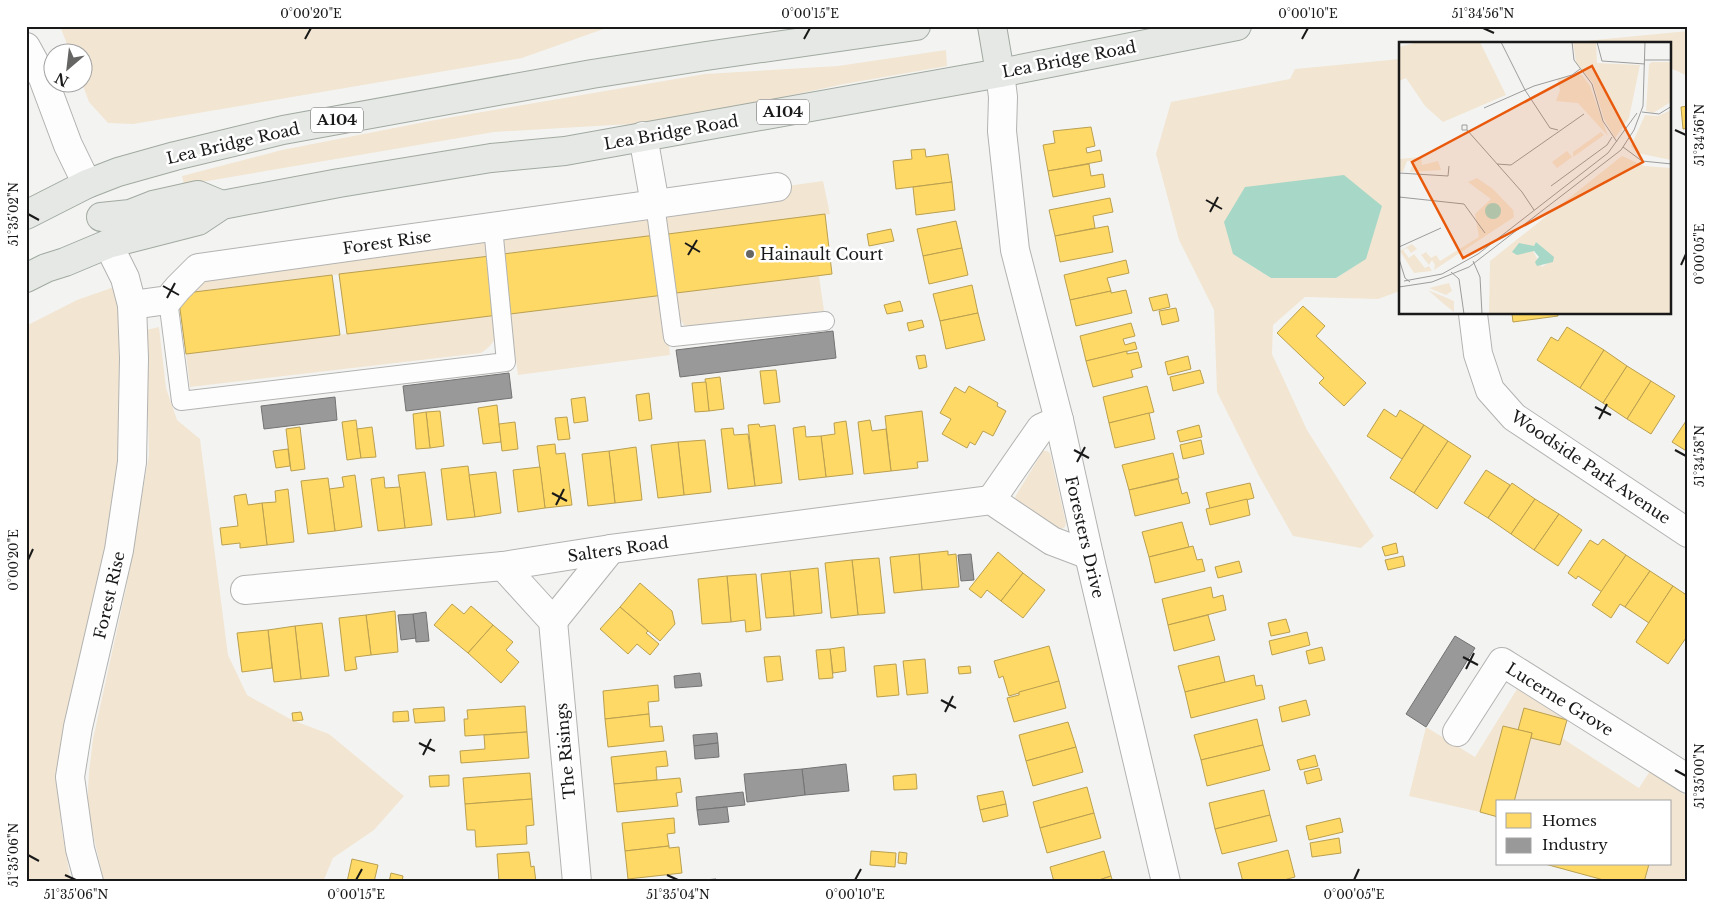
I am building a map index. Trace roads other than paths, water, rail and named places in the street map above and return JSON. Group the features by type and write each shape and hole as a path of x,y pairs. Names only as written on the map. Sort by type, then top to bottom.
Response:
{"main road":[{"name":"Lea Bridge Road","path":"86,184 118,172 175,156 283,130 592,74 916,26"},
{"path":"992,26 1000,73"},
{"name":"Lea Bridge Road","path":"108,244 198,221 222,205 490,158 565,151 1000,73 1238,26"},
{"name":"A104","path":"26,215 86,184"},
{"path":"86,184 102,217 108,244"},
{"path":"102,217 130,214 153,205 198,195 222,205"},
{"name":"A104","path":"26,278 46,268 66,262 108,244"}],"street":[{"path":"26,47 42,68"},
{"name":"Foresters Drive","path":"1000,73 1003,97 1002,131 1015,250 1059,420 1166,882"},
{"path":"53,92 68,144 86,184"},
{"path":"643,136 655,204"},
{"name":"Forest Rise","path":"168,300 198,268 777,187"},
{"name":"Forest Rise","path":"88,882 80,849 70,777 78,727 119,550 132,462 134,358 132,305 125,278 108,244"},
{"path":"132,305 168,300"},
{"name":"Woodside Park Avenue","path":"1473,315 1478,354 1490,390 1514,417 1688,533"},
{"path":"1059,420 1041,428 991,500 1052,541 1089,556"},
{"name":"Salters Road","path":"245,590 503,566 611,549 991,500"},
{"path":"503,566 553,621 611,549"},
{"name":"The Risings","path":"553,621 577,882"},
{"name":"Lucerne Grove","path":"1457,732 1502,662 1688,779"}],"lane":[{"path":"655,204 673,337 825,321"},
{"path":"168,300 181,401 506,362 493,227"}],"place":[{"name":"Hainault Court","path":"750,254"}]}
